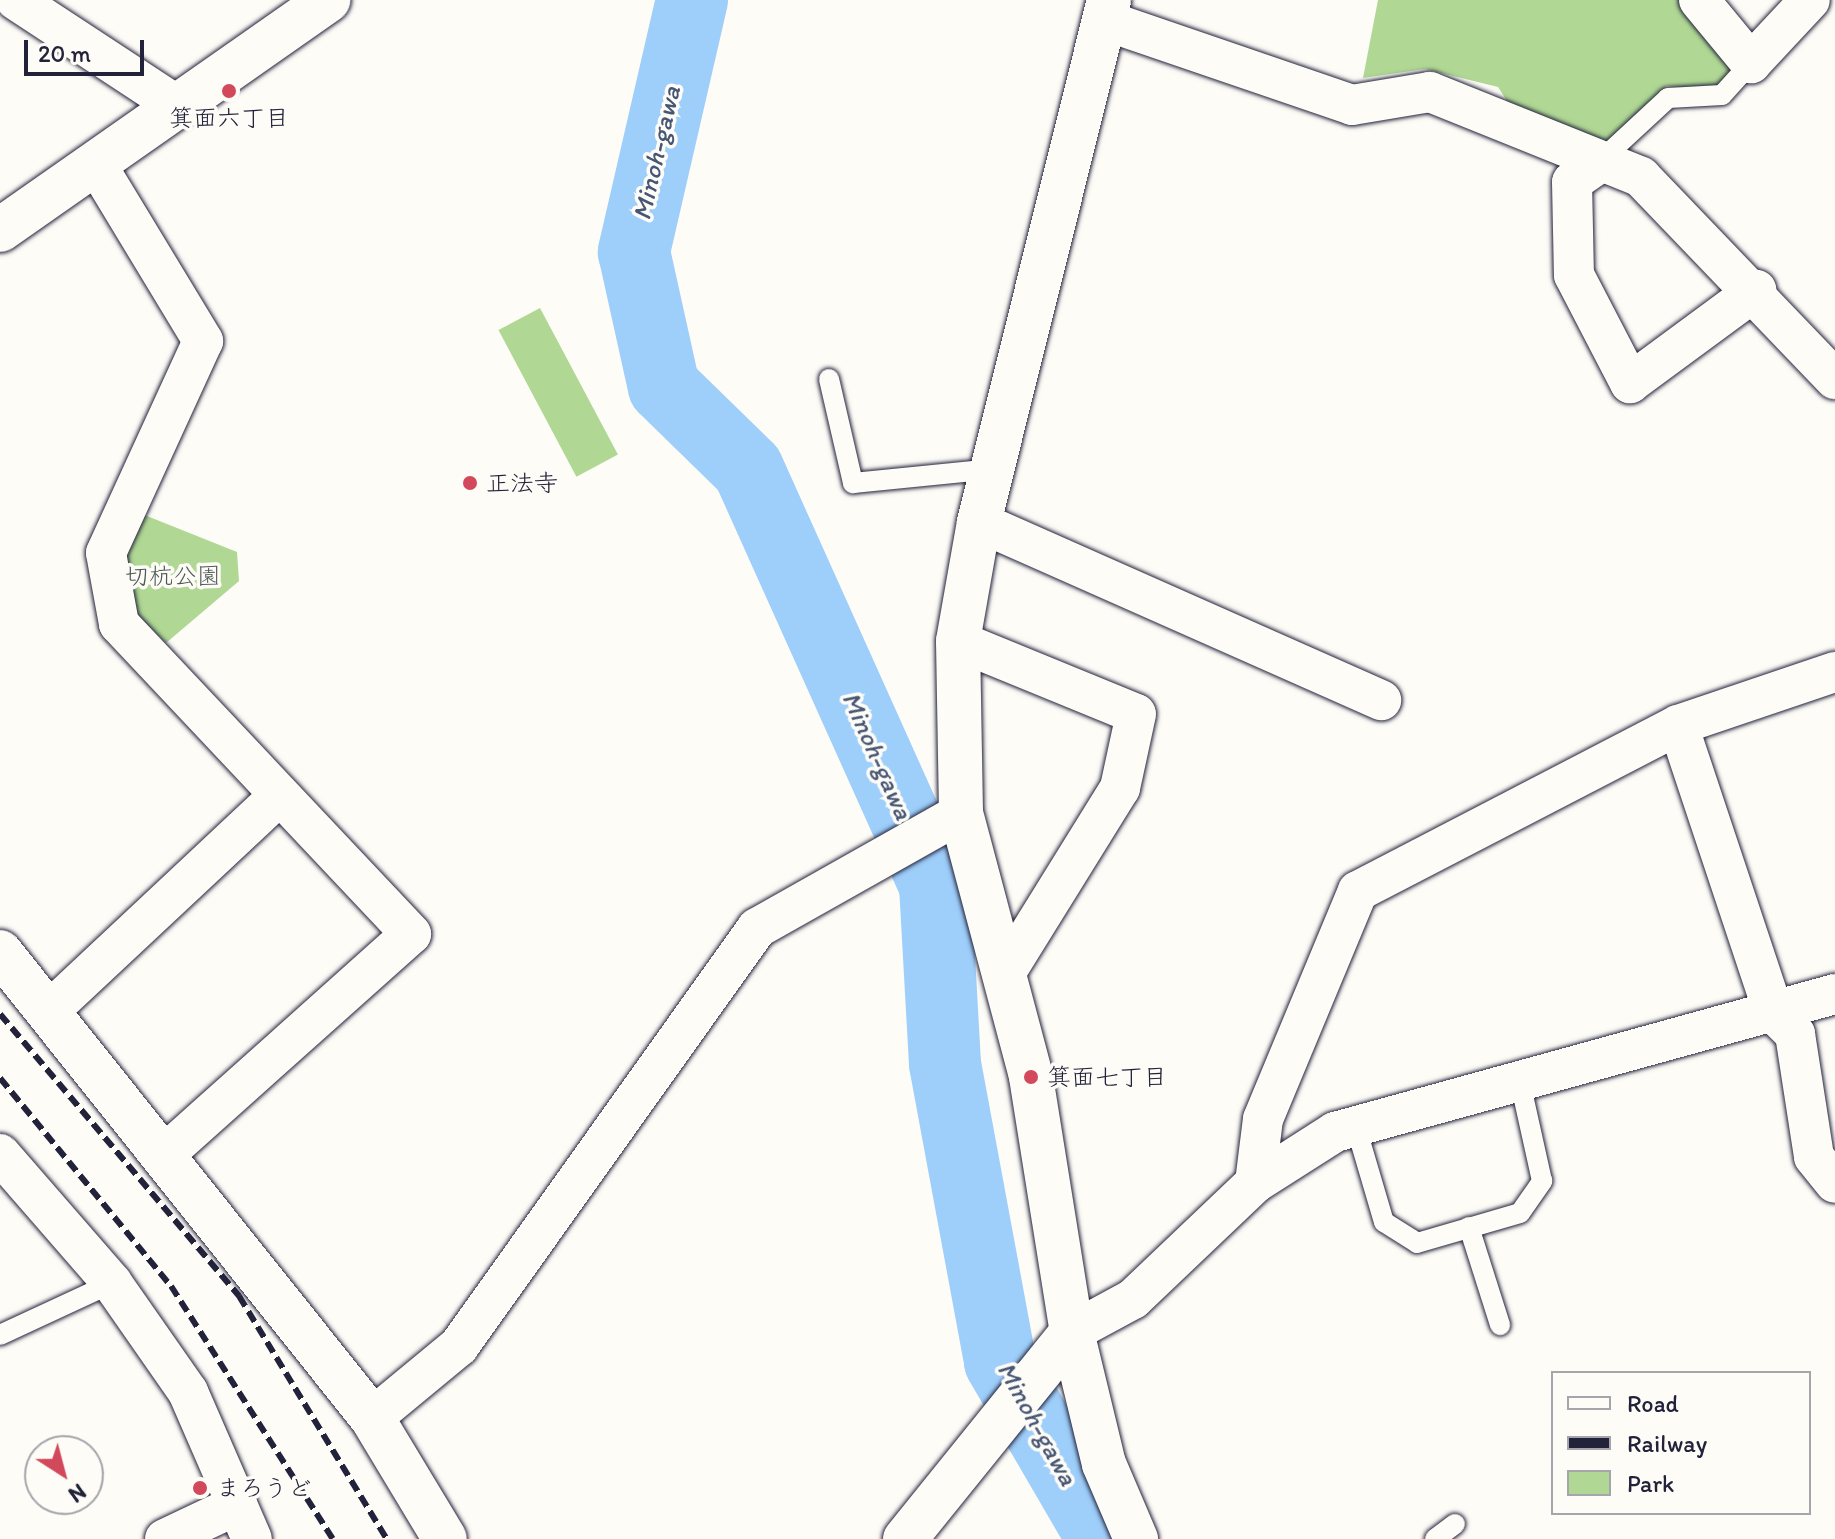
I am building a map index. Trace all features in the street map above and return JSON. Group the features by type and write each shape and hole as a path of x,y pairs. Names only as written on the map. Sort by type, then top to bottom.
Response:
{"street":[{"path":"16,0 179,107"},
{"path":"0,230 328,0"},
{"path":"1699,0 1751,63 1810,0"},
{"path":"1136,1539 1060,1347 1031,1077 961,813 958,641 979,522 1108,10 1352,105 1430,92 1564,143 1596,165 1641,177 1756,290 1835,379"},
{"path":"96,164 203,341 106,553 119,624 411,934 166,1153"},
{"path":"1596,165 1572,182 1574,275 1630,383 1756,290"},
{"path":"979,522 1381,700"},
{"path":"958,641 1136,714 1120,788 1004,975"},
{"path":"1255,1183 1263,1119 1358,891 1678,725 1835,672"},
{"path":"1678,725 1774,1013 1795,1034 1814,1157 1835,1183"},
{"path":"47,1013 279,796"},
{"path":"372,1418 459,1346 757,928 841,876 961,813"},
{"path":"0,952 47,1013 166,1153 372,1418 445,1539"},
{"path":"905,1539 1060,1347 1133,1299 1255,1183 1356,1127 1835,994"},
{"path":"0,1154 112,1283 188,1392 244,1522 165,1539"}],"lane":[{"path":"1596,165 1668,98 1722,95 1751,63"},
{"path":"829,379 853,483 993,469"},
{"path":"1356,1127 1384,1222 1417,1243 1520,1213 1542,1181 1520,1082"},
{"path":"1469,1227 1500,1325"},
{"path":"0,1335 112,1283"},
{"path":"1435,1539 1455,1524"}],"green space":[{"path":"1378,0 1679,0 1735,73 1715,90 1667,86 1602,146 1518,118 1498,87 1425,69 1363,78"},
{"path":"540,308 618,455 576,477 499,330"},
{"name":"切杭公園","path":"142,514 237,552 239,581 166,643 136,614 120,566"}],"waterway":[{"name":"Minoh-gawa","path":"692,0 634,252 664,387 748,469 935,885 945,1064 1000,1362 1103,1539"}],"railway":[{"path":"0,1014 239,1296 387,1539"},
{"path":"0,1078 171,1286 333,1539"}],"place":[{"name":"箕面六丁目","path":"229,91"},
{"name":"正法寺","path":"470,483"},
{"name":"箕面七丁目","path":"1031,1077"},
{"name":"まろうど","path":"200,1488"}]}
